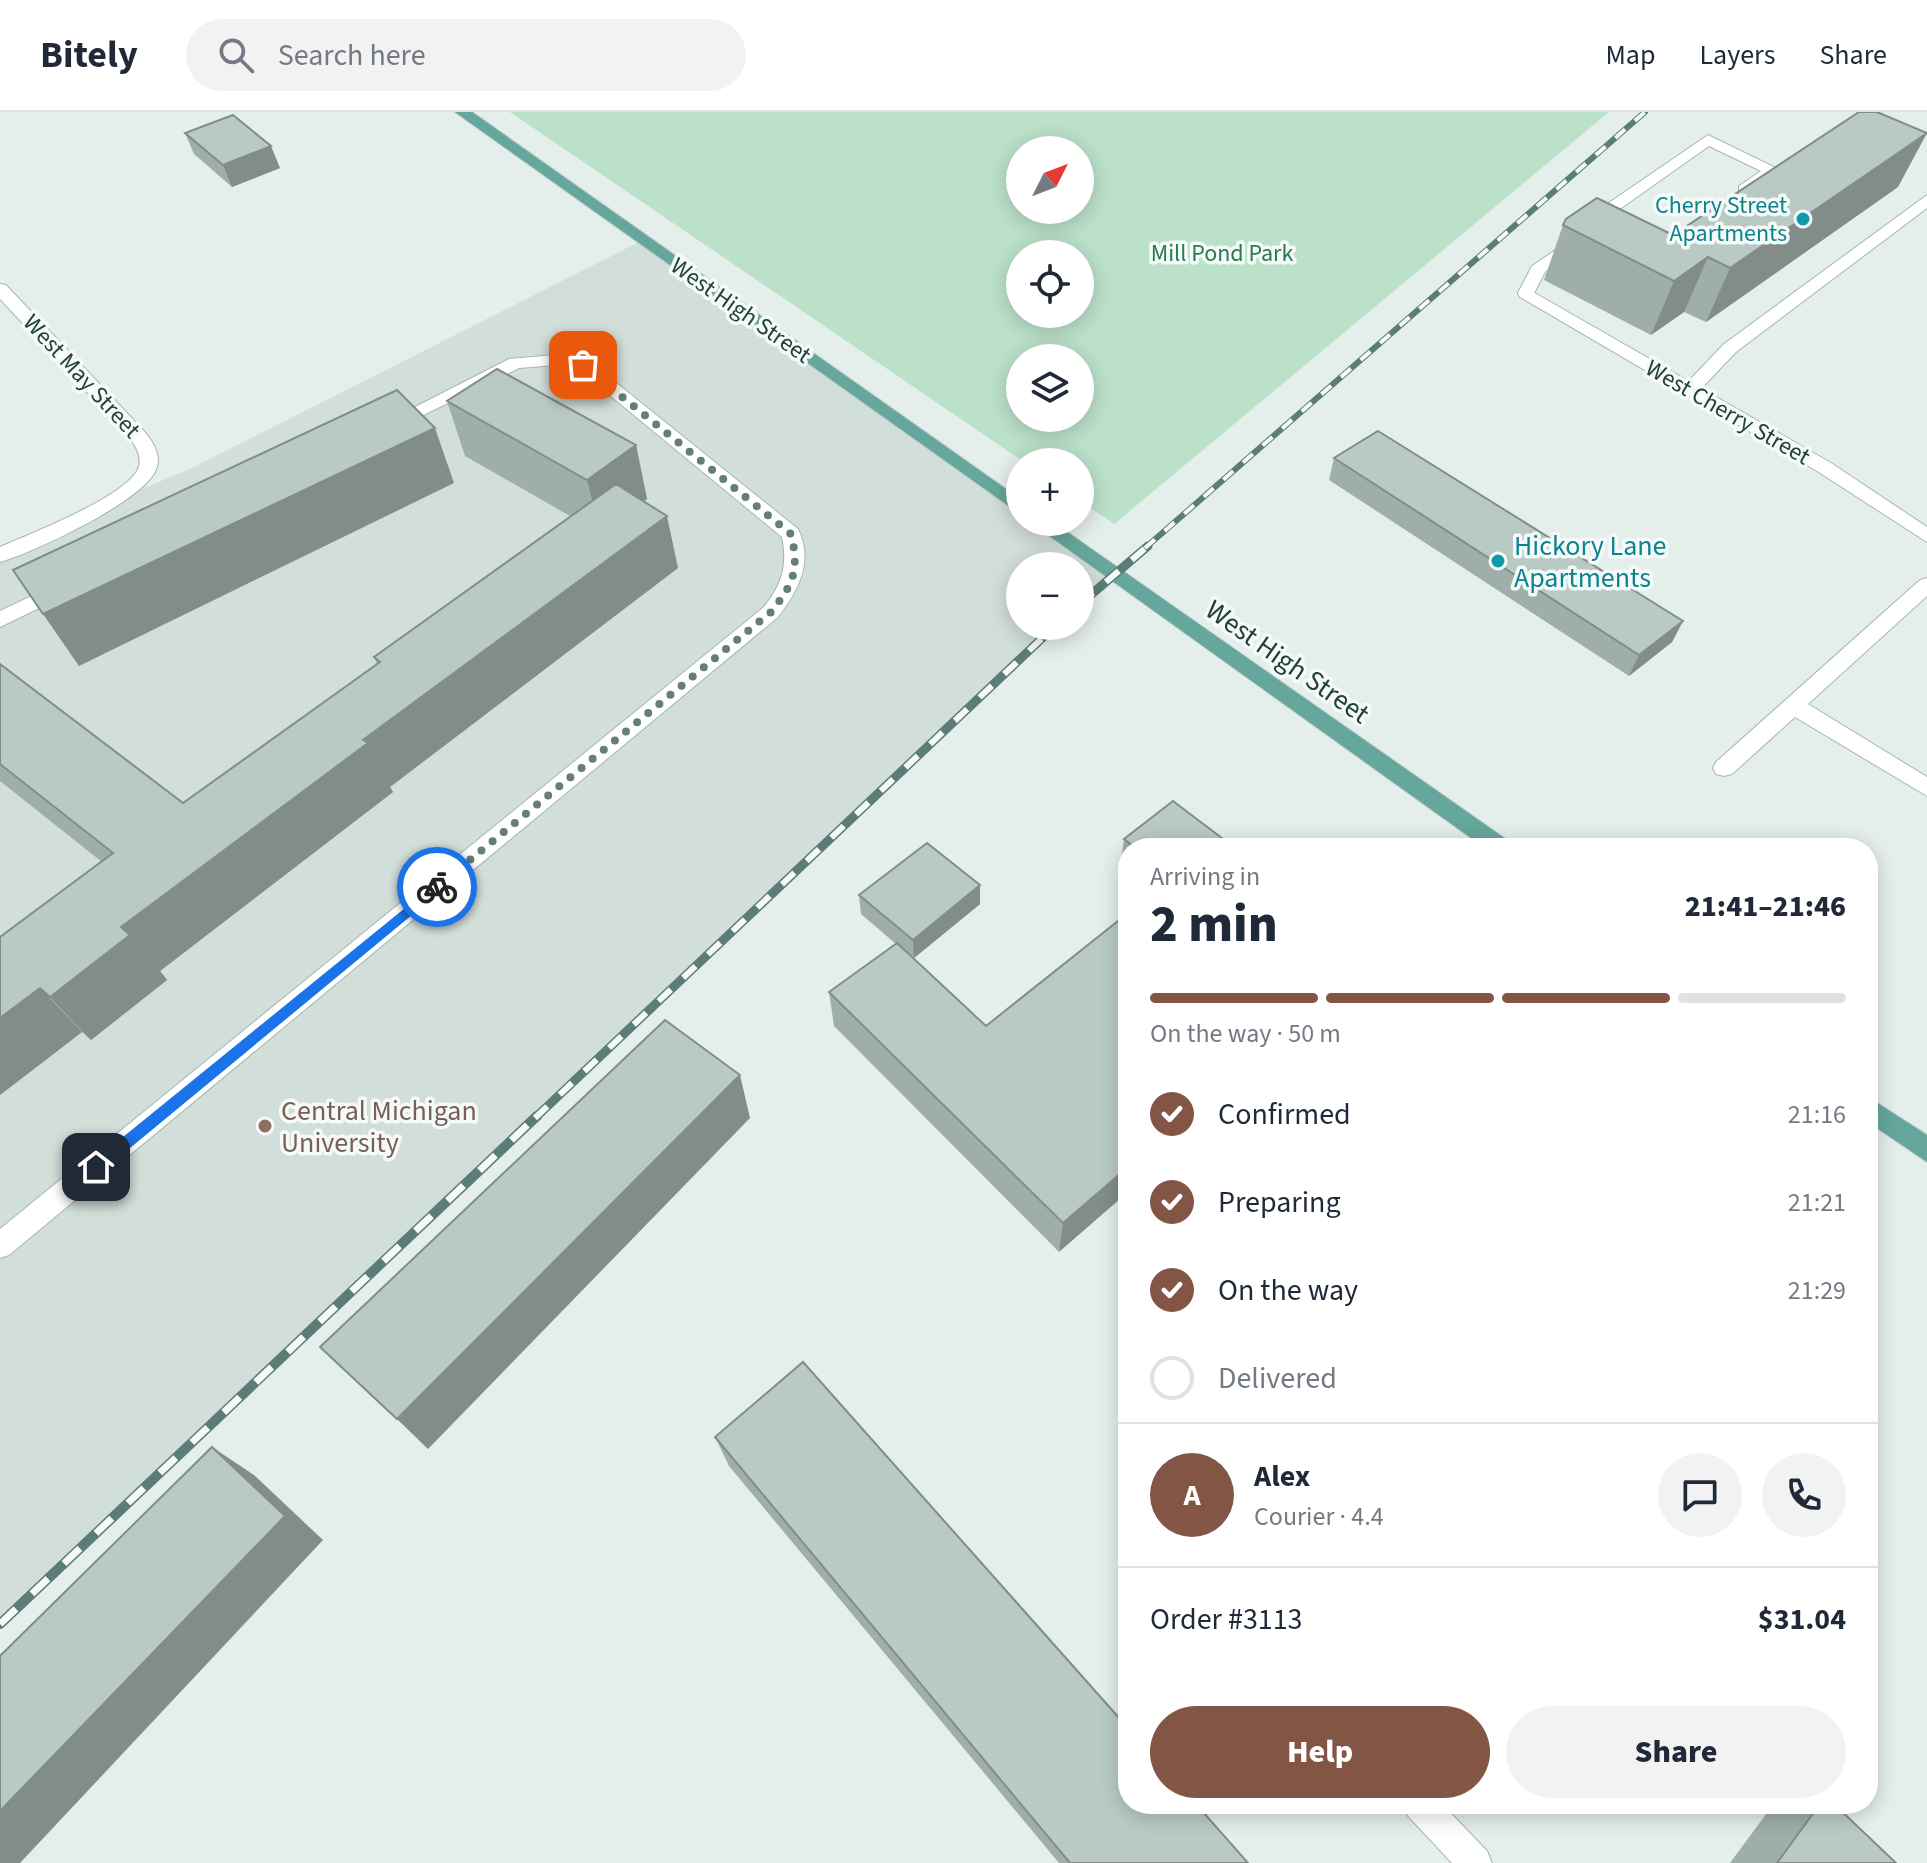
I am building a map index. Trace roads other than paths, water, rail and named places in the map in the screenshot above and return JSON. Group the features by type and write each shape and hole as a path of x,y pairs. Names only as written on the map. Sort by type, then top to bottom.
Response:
{"main road":[{"name":"West High Street","path":"462,112 1006,498"},
{"name":"West High Street","path":"1060,536 1488,838"},
{"path":"1878,1115 1927,1150"}],"street":[{"name":"West Cherry Street","path":"1735,196 1772,170 1708,140 1603,214 1601,223 1588,241 1538,269 1526,293 1824,467 1927,536"},
{"path":"1690,390 1730,348 1927,200"},
{"name":"West May Street","path":"0,289 145,444 149,456 147,470 129,489 104,505 0,555"},
{"path":"0,1246 771,612 792,585 797,556 791,534 583,365 555,360 515,363 374,432"},
{"path":"0,620 82,578"},
{"path":"1724,768 1927,585"},
{"path":"1794,706 1927,788"},
{"path":"1429,1814 1475,1863"}],"railway":[{"path":"1145,548 1645,112"},
{"path":"1094,592 1148,546"},
{"path":"535,1118 1040,640"},
{"path":"0,1624 537,1116"}],"place":[{"name":"Cherry Street Apartments","path":"1803,219"},
{"name":"Hickory Lane Apartments","path":"1498,561"},
{"name":"Central Michigan University","path":"265,1126"}],"park label":[{"name":"Mill Pond Park","path":"1222,253"}]}
